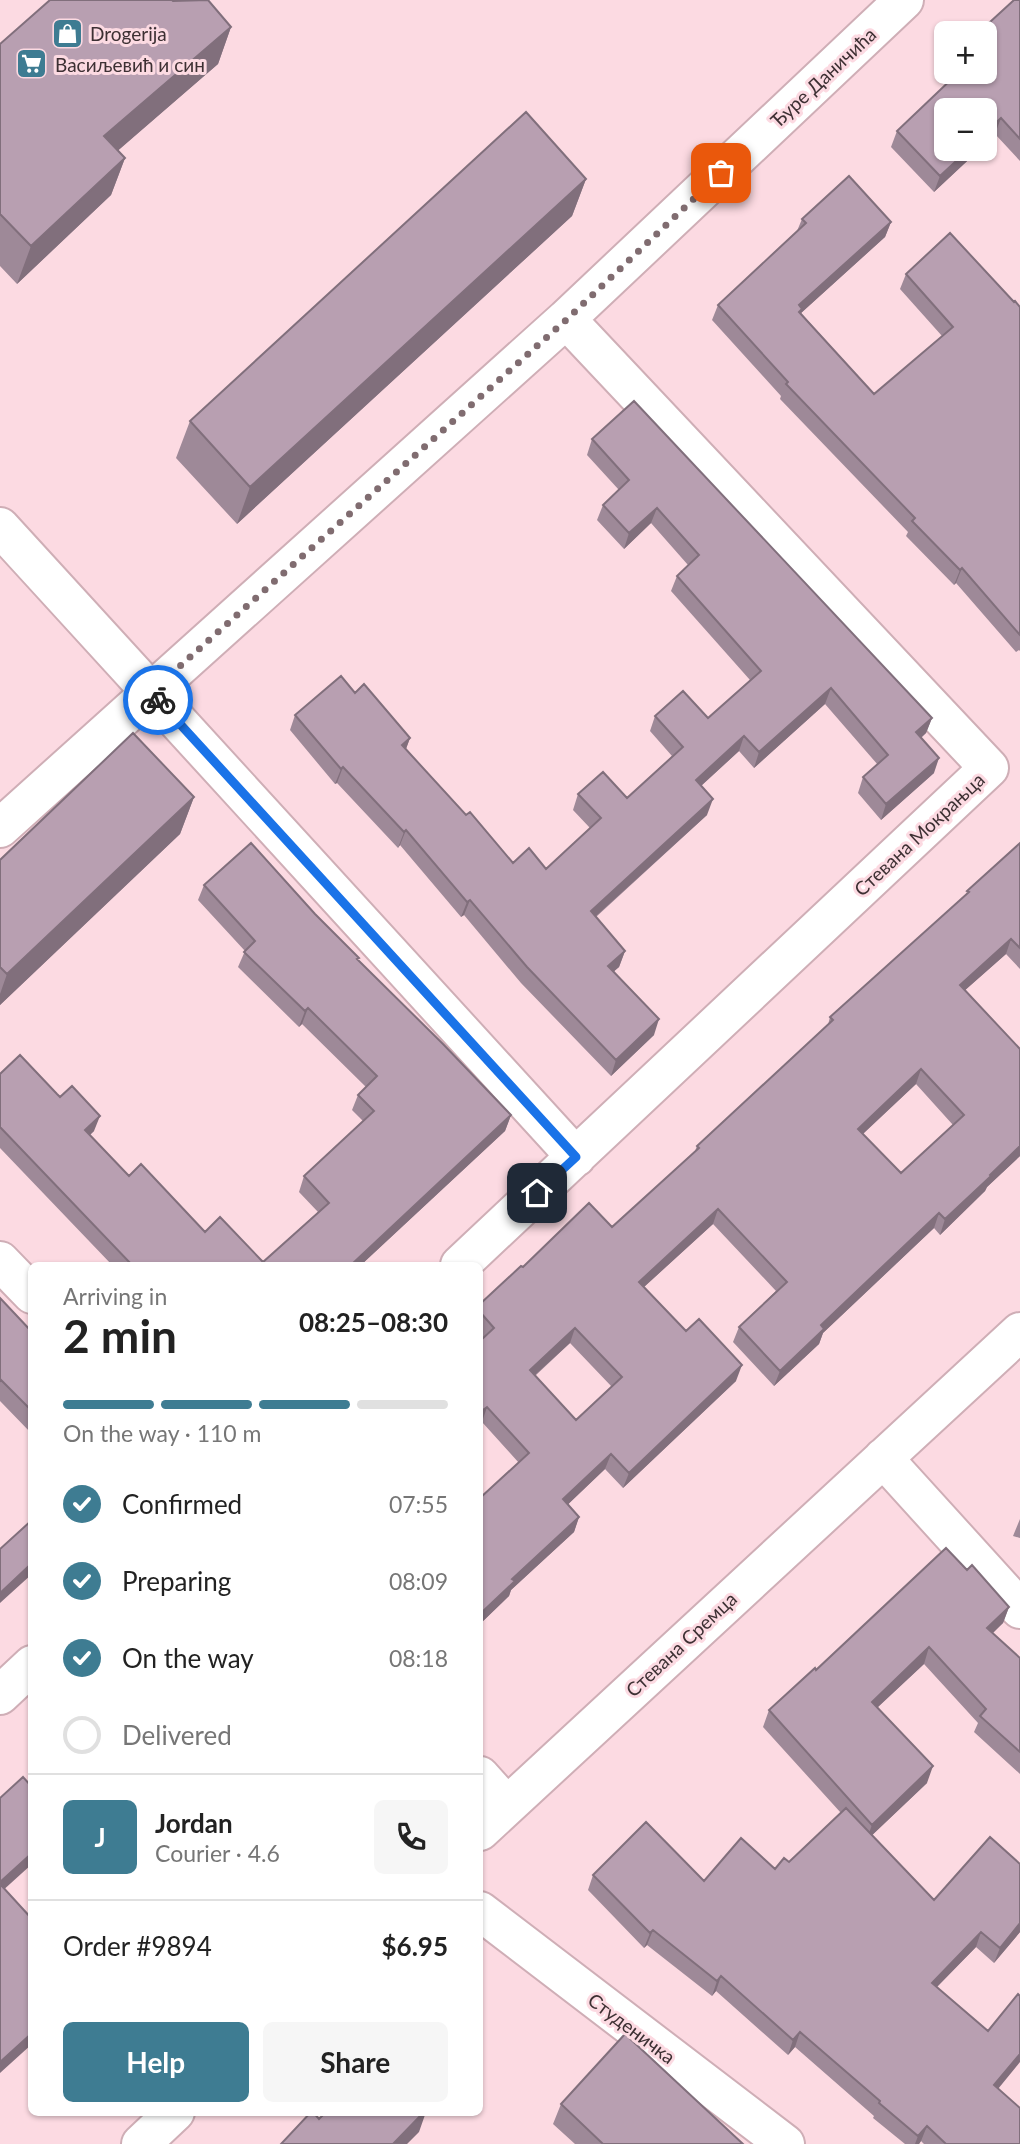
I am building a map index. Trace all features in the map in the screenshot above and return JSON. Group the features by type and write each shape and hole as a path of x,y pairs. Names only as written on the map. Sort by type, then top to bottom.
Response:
{"street":[{"name":"Ђуре Даничића","path":"0,828 566,320 904,0"},
{"name":"Стевана Мокрањца","path":"463,1262 989,768 566,320"},
{"path":"0,527 576,1157"},
{"path":"0,1261 28,1290"},
{"name":"Стевана Сремца","path":"493,1819 1020,1332"},
{"path":"883,1458 1020,1609"},
{"path":"0,1695 28,1669"},
{"path":"483,1786 493,1819"},
{"name":"Студеничка","path":"483,1913 785,2144"},
{"path":"141,2144 171,2116"}],"building":[{"path":"50,0 208,0 231,27 104,136 125,158 31,246 0,214 0,44"},
{"path":"1014,0 1020,0 1020,139 1001,118 997,122 997,98 934,98 934,161 956,161 940,176 897,131 946,84 997,84 997,21 991,21"},
{"path":"526,112 586,179 250,487 190,421"},
{"path":"849,176 891,222 799,305 802,309 799,312 874,394 953,327 906,274 950,233 1020,307 1020,635 962,568 960,570 912,521 915,518 786,384 788,382 718,305 806,223 802,219"},
{"path":"634,401 932,718 916,732 939,758 886,804 863,777 888,755 831,688 759,752 744,736 696,780 713,799 591,911 625,951 608,966 659,1019 616,1060 527,967 470,900 467,902 406,830 404,832 343,767 341,769 295,715 341,676 355,693 364,684 410,738 402,745 466,815 470,812 513,863 529,848 546,869 601,818 578,794 603,772 627,798 683,747 655,716 683,691 708,718 761,671 677,576 699,555 657,508 629,533 603,505 629,480 592,439"},
{"path":"133,733 194,797 7,974 0,967 0,860"},
{"path":"251,843 359,958 357,959 511,1115 354,1262 263,1262 329,1203 304,1176 374,1111 358,1095 377,1076 308,1008 305,1011 244,952 255,941 204,885"},
{"path":"1020,843 1020,948 1011,939 960,985 1020,1049 1020,1146 945,1219 939,1213 821,1325 824,1329 780,1371 739,1327 787,1282 718,1209 639,1282 686,1331 699,1319 742,1365 629,1473 611,1454 563,1499 579,1517 512,1579 515,1581 483,1611 483,1495 529,1453 487,1407 483,1410 483,1338 494,1328 483,1315 483,1301 589,1203 612,1227 833,1020 830,1017 969,892 967,891","holes":["921,1069 964,1115 901,1173 858,1129","575,1328 622,1377 576,1420 530,1370"]},
{"path":"20,1055 60,1097 72,1086 100,1116 85,1130 129,1176 141,1164 205,1232 220,1217 263,1262 129,1262 0,1127 0,1074"},
{"path":"0,1298 28,1328 28,1407 0,1381"},
{"path":"28,1524 28,1567 0,1593 0,1549"},
{"path":"946,1548 967,1570 972,1565 1009,1607 987,1628 1020,1658 1020,1752 980,1716 986,1709 929,1647 872,1702 933,1766 872,1825 769,1710 815,1668 816,1670"},
{"path":"23,1777 28,1783 28,1857 0,1882 0,1798"},
{"path":"846,1808 934,1900 990,1837 1020,1864 1020,1923 1000,1948 981,1932 932,1983 988,2031 1018,1994 1020,1996 1020,2054 994,2085 1020,2108 1020,2144 946,2144 927,2126 918,2136 800,2032 793,2040 721,1976 717,1981 653,1930 650,1933 593,1875 646,1822 704,1881 741,1838 775,1869 784,1858 789,1862"},
{"path":"0,1884 28,1915 28,2037 0,2062"},
{"path":"625,2034 743,2144 603,2144 561,2104"},
{"path":"307,2116 316,2116 319,2119 322,2116 420,2116 393,2144 281,2144"}],"way so far":[{"path":"158,700 151,692 566,320 721,173"}],"place":[{"name":"Drogerija","path":"67,33"},
{"name":"Васиљевић и син","path":"32,64"}],"route":[{"path":"158,700 576,1157 537,1193"}]}
